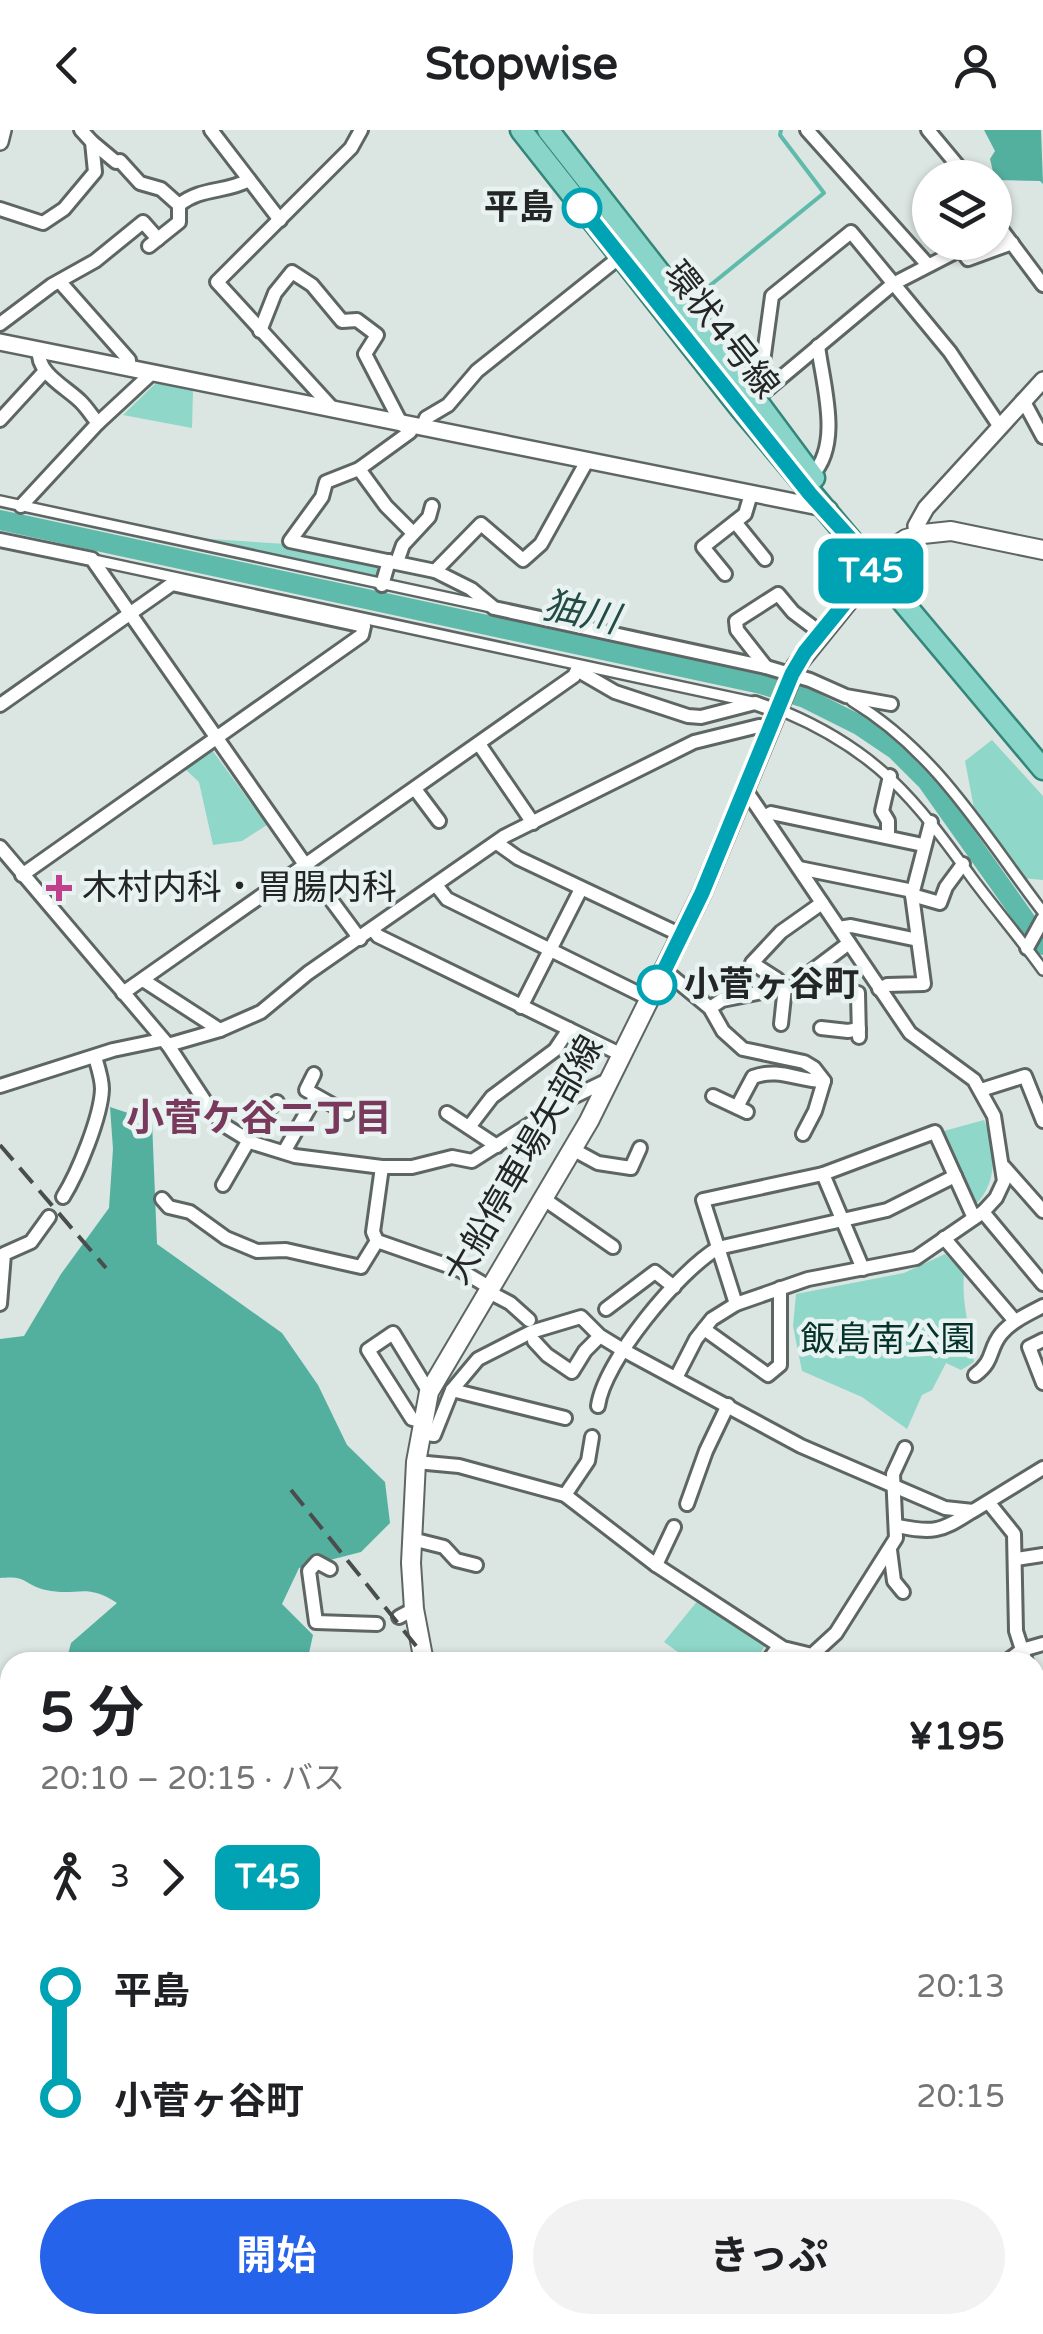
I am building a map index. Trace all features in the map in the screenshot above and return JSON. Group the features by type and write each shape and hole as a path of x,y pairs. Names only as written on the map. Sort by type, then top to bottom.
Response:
{"main road":[{"name":"環状4号線","path":"521,130 875,566 1042,761"},
{"name":"環状4号線","path":"548,130 762,393 830,509"},
{"path":"791,676 875,566 906,539 950,531 1043,550"},
{"name":"大船停車場矢部線","path":"420,1652 406,1613 416,1462 429,1392 574,1150 610,1079 681,935 791,676"}],"street":[{"path":"0,142 3,130"},
{"path":"0,324 95,261 144,222 154,242 179,222 179,205 162,189 140,183 120,161 116,162 81,130"},
{"path":"211,130 280,220"},
{"path":"806,130 927,264"},
{"path":"928,130 953,160"},
{"path":"334,410 217,282 350,148 359,131"},
{"path":"0,209 42,223 64,209 95,172 92,142"},
{"path":"179,205 203,191 226,190 249,180"},
{"path":"762,393 772,296 851,232 950,352 1000,427"},
{"path":"1012,244 1043,285"},
{"path":"494,608 470,589 435,572 290,541 322,497 326,482 359,469 410,432 412,426 448,405 477,371 621,256"},
{"path":"762,393 893,284 936,260"},
{"path":"260,331 275,293 292,272 312,285 342,321 357,320 376,335 365,354 412,426"},
{"path":"60,282 130,360 129,368"},
{"path":"0,342 830,509"},
{"path":"812,475 823,464 829,432 818,346"},
{"path":"39,350 38,358 46,371 98,423"},
{"path":"0,420 46,371"},
{"path":"21,506 98,423 152,373"},
{"path":"920,534 916,526 926,508 1043,380"},
{"path":"1023,400 1043,437"},
{"path":"435,572 481,524 523,560 541,544 587,462"},
{"path":"359,469 386,506 412,532"},
{"path":"725,574 704,547 748,509 751,494"},
{"path":"0,501 766,666 846,696 890,704"},
{"path":"382,585 403,545 429,517 432,506"},
{"path":"735,522 765,559"},
{"path":"0,540 754,703 854,748 890,776 1043,970"},
{"path":"92,559 360,938"},
{"path":"0,705 172,584 364,626 362,635 216,738 0,878"},
{"path":"766,666 737,630 736,622 778,594 821,634"},
{"path":"578,667 614,692 681,715 701,717 754,703"},
{"path":"123,994 574,676 578,667"},
{"path":"846,696 895,730 944,777 1043,915 1027,948"},
{"path":"0,1086 95,1056 220,1030 260,1012 308,973 497,843 694,742 758,726 778,714"},
{"path":"479,744 533,823"},
{"path":"888,837 888,822 882,810 890,776"},
{"path":"414,789 439,821"},
{"path":"676,1376 704,1329 736,1304 780,1288 916,1258 979,1215 1001,1189 1004,1167 994,1116 980,1090 966,1073 910,1033 745,789"},
{"path":"765,817 771,812 923,845"},
{"path":"879,988 924,984 913,893 930,822"},
{"path":"497,843 518,858 681,935"},
{"path":"0,846 165,1042 212,1112 227,1128 247,1139 284,1152 382,1167 412,1167 452,1157 472,1161 573,1096 610,1079"},
{"path":"800,868 913,893 940,903 963,864"},
{"path":"436,885 448,900 650,999"},
{"path":"521,1007 580,889"},
{"path":"787,986 752,962 781,932 822,903"},
{"path":"839,928 851,926 918,940"},
{"path":"373,930 378,936 622,1054"},
{"path":"787,986 849,943"},
{"path":"664,970 710,1008 723,1032 743,1050 804,1062 814,1068 824,1081 822,1093 806,1128 793,1122"},
{"path":"142,980 220,1030"},
{"path":"710,1008 722,1000 818,982 858,992 859,1033 820,1028"},
{"path":"781,1024 787,986"},
{"path":"469,1128 492,1097 555,1050 569,1029"},
{"path":"63,1197 74,1180 96,1120 102,1086 95,1056"},
{"path":"713,1096 742,1110 753,1077 766,1072 824,1081"},
{"path":"314,1074 306,1090 347,1113"},
{"path":"980,1090 1025,1076 1043,1121"},
{"path":"284,1152 316,1096"},
{"path":"223,1185 251,1124 276,1102"},
{"path":"448,1114 497,1146"},
{"path":"736,1304 703,1200 823,1174 936,1132 955,1176 979,1215 1043,1284"},
{"path":"574,1150 598,1163 631,1168 640,1148"},
{"path":"162,1199 257,1252 286,1250 361,1267 376,1242 382,1167"},
{"path":"1004,1167 1043,1211"},
{"path":"823,1174 864,1269"},
{"path":"598,1406 600,1392 623,1350 704,1256 718,1248 886,1210 955,1176"},
{"path":"544,1199 613,1247"},
{"path":"0,1304 4,1254 31,1242 49,1217"},
{"path":"944,1238 1015,1321"},
{"path":"376,1242 460,1270 510,1303 535,1329 547,1355 572,1372 600,1336"},
{"path":"606,1309 655,1272 674,1287"},
{"path":"704,1329 768,1375 780,1366 780,1288"},
{"path":"975,1375 987,1366 997,1340 1015,1321 1043,1306"},
{"path":"429,1392 393,1333 368,1350 412,1419 434,1434 452,1390 478,1359 535,1329 581,1317 600,1336 623,1350 801,1446 946,1508 973,1511"},
{"path":"1043,1340 1030,1347 1043,1383"},
{"path":"452,1390 565,1418"},
{"path":"687,1504 706,1450 728,1405"},
{"path":"565,1495 588,1461 592,1436"},
{"path":"815,1652 836,1633 890,1550 897,1526 893,1474 906,1448"},
{"path":"416,1462 460,1466 565,1495 656,1565 779,1646 801,1652"},
{"path":"897,1526 933,1532 946,1529 1043,1468"},
{"path":"989,1503 1014,1534 1014,1606 1023,1652"},
{"path":"656,1565 674,1527"},
{"path":"412,1539 444,1547 456,1560 476,1565"},
{"path":"890,1550 894,1581 903,1592"},
{"path":"1016,1559 1043,1556"},
{"path":"330,1569 317,1562 309,1572 316,1622 377,1624"},
{"path":"774,1652 779,1646"}],"green space":[{"path":"984,130 1041,130 1043,184 1012,180 1012,160 990,160 995,151"},
{"path":"157,382 193,390 192,428 123,415"},
{"path":"180,537 286,544 386,563 380,582"},
{"path":"992,740 1043,796 1043,880 1022,878 974,808 965,761"},
{"path":"212,750 267,825 242,841 213,845 199,782 185,769"},
{"path":"110,1107 152,1121 157,1244 282,1333 318,1385 347,1445 385,1482 390,1523 361,1552 299,1568 282,1604 313,1635 309,1652 69,1652 71,1643 117,1603 97,1593 57,1592 21,1579 0,1578 0,1339 24,1336 61,1274 109,1208 113,1149"},
{"path":"984,1120 993,1164 988,1186 976,1204 944,1131"},
{"name":"飯島南公園","path":"945,1254 964,1273 974,1362 961,1370 946,1363 932,1390 922,1395 907,1429 862,1397 802,1371 793,1326 796,1294 904,1273"},
{"path":"699,1599 765,1646 761,1652 678,1652 664,1642"}],"waterway":[{"path":"702,292 824,193 780,135 781,130"},
{"name":"㹨川","path":"0,520 761,684 805,698 859,725 896,750 927,781 1043,945"}],"railway":[{"path":"0,1145 106,1268"},
{"path":"291,1490 421,1652"}],"bus line":[{"name":"T45","path":"582,208 810,494 875,566 805,652 792,674 702,893 657,985"}],"place":[{"name":"平島","path":"582,208"},
{"name":"木村内科・胃腸内科","path":"59,888"},
{"name":"小菅ヶ谷町","path":"657,985"}],"district":[{"name":"小菅ケ谷二丁目","path":"259,1119"}]}
